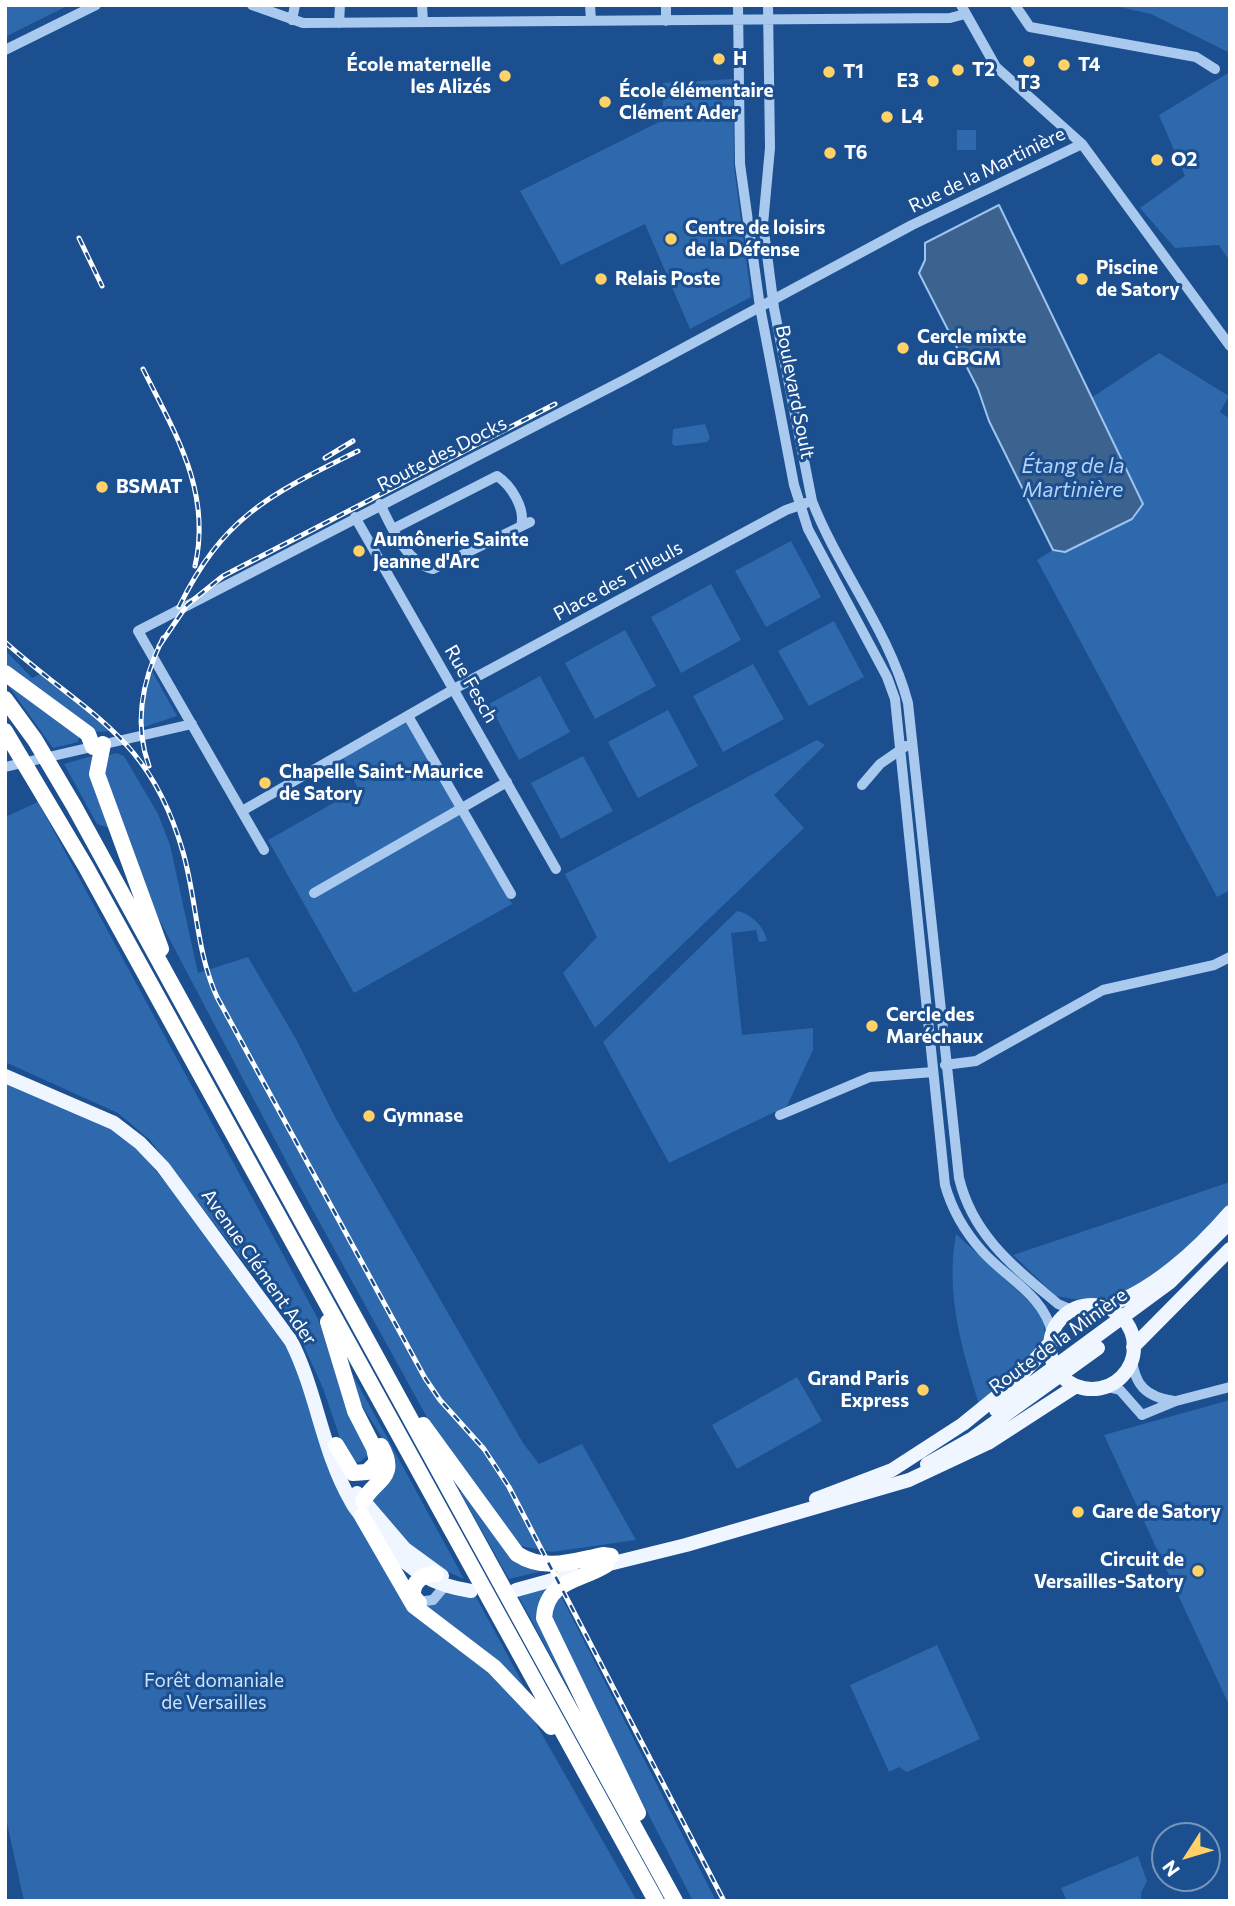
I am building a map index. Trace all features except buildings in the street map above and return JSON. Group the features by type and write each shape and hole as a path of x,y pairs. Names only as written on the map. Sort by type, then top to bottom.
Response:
{"highway":[{"path":"5,673 88,734 98,745 97,774 139,893 161,944 160,962"},
{"path":"5,699 51,765 675,1901"},
{"path":"5,731 31,770 656,1901"},
{"path":"329,1312 328,1327 355,1411 374,1448 377,1462 367,1472 353,1472 336,1445"},
{"path":"351,1396 386,1455 387,1465 380,1483 362,1509 414,1606 494,1667 556,1735 570,1745"},
{"path":"397,1396 412,1407 450,1465 517,1554 531,1562 548,1565 603,1555 609,1560 553,1591 545,1606 544,1618 647,1832 646,1849"},
{"path":"434,1579 413,1589 417,1602 441,1625"}],"main road":[{"name":"Avenue Clément Ader","path":"5,1068 116,1116 142,1133 166,1159 298,1338 310,1363 336,1445 362,1509"},
{"name":"Avenue Clément Ader","path":"5,1076 114,1123 140,1143 163,1167 291,1340 305,1368 337,1473 362,1509 434,1579 469,1588"},
{"path":"1105,1308 1159,1276 1189,1252 1230,1212"},
{"name":"Route de la Minière","path":"892,1477 968,1430 1127,1315 1190,1265 1230,1222"},
{"name":"Route de la Minière","path":"892,1477 973,1438 1171,1294 1230,1237"},
{"path":"1051,1344 1056,1369 1073,1385 1091,1389 1107,1387 1123,1375 1133,1348 1230,1249"},
{"path":"892,1477 984,1409 1016,1381 1051,1344 1058,1322 1072,1310 1087,1306 1105,1308 1125,1322 1133,1348"},
{"path":"514,1587 609,1560 801,1513 892,1477 940,1467 988,1443 1073,1385"}],"street":[{"path":"5,50 96,5"},
{"path":"252,5 292,20 339,23 957,18 963,9 996,67 1082,144"},
{"path":"292,20 295,5"},
{"path":"339,23 340,5"},
{"path":"422,5 423,22"},
{"path":"590,5 591,21"},
{"path":"666,5 666,21"},
{"name":"Boulevard Soult","path":"738,5 740,164 761,307 799,505 832,575 887,677 907,746"},
{"name":"Boulevard Soult","path":"768,5 770,148 763,224 773,300 812,501 902,682 943,1171 950,1201 984,1253 1048,1315 1051,1344"},
{"path":"923,5 923,18"},
{"path":"1015,5 1030,27 1196,57 1215,69"},
{"name":"Rue de la Martinière","path":"761,307 912,225 1082,144 1230,346"},
{"path":"745,198 764,198"},
{"name":"Route des Docks","path":"192,724 138,631 761,307"},
{"path":"380,504 393,529 401,543 421,564 433,569 525,524 514,493 497,476 393,529"},
{"name":"Place des Tilleuls","path":"242,811 454,689 799,505 812,501"},
{"name":"Rue Fesch","path":"355,517 556,870"},
{"path":"832,575 844,568"},
{"path":"408,716 511,894"},
{"path":"5,767 192,724 264,850"},
{"path":"862,785 880,764 907,746"},
{"path":"880,764 909,768"},
{"name":"Boulevard Soult","path":"909,768 956,1160 965,1200 975,1223 990,1242 1043,1292 1072,1310"},
{"path":"314,893 507,782"},
{"path":"945,1065 976,1061 1103,990 1214,965 1230,957"},
{"path":"780,1115 870,1077 933,1072"},
{"path":"1133,1348 1136,1378 1147,1394 1176,1401"},
{"path":"1107,1387 1121,1390 1142,1415"},
{"path":"1142,1415 1176,1401 1230,1387"},
{"path":"1142,1415 1147,1394"},
{"path":"417,1602 424,1604 433,1600 434,1579"}],"green space":[{"path":"5,5 69,5 5,37"},
{"path":"1110,5 1230,5 1230,53 1151,14"},
{"path":"1230,72 1230,262 1219,245 1175,248 1140,208 1185,176 1159,115"},
{"path":"733,79 734,166 751,297 690,329 645,224 561,265 520,191 663,120 663,83"},
{"path":"957,130 976,130 976,150 957,150"},
{"path":"1159,353 1229,396 1220,412 1230,419 1230,890 1217,897 1037,560 1053,550 1065,552 1132,519 1143,504 1091,398"},
{"path":"705,424 710,438 707,442 675,446 672,444 673,429"},
{"path":"791,541 821,597 766,627 735,571"},
{"path":"711,584 741,640 681,673 651,617"},
{"path":"834,621 864,677 809,706 778,651"},
{"path":"625,630 656,686 595,719 565,663"},
{"path":"5,650 32,678 40,674 111,731 95,732 38,692 5,664"},
{"path":"753,664 784,719 723,752 693,696"},
{"path":"152,671 177,716 144,727 144,701"},
{"path":"540,676 570,732 519,760 489,704"},
{"path":"5,681 79,737 78,742 53,748"},
{"path":"668,710 698,766 638,798 608,742"},
{"path":"407,721 512,904 354,993 268,840 358,789 343,758"},
{"path":"817,740 825,745 774,795 804,828 595,1028 563,973 597,937 565,874"},
{"path":"117,753 124,756 158,814 170,845 198,973 248,957 296,1039 335,1117 523,1443 539,1464 582,1444 636,1540 552,1552 521,1546 434,1430 294,1176 149,900 102,767 105,756"},
{"path":"92,756 110,828 97,824 64,764"},
{"path":"583,756 613,811 561,839 531,783"},
{"path":"38,802 318,1319 345,1400 368,1449 368,1455 360,1462 354,1462 342,1444 323,1388 297,1331 150,1140 118,1113 5,1062 5,817"},
{"path":"737,911 756,922 767,941 759,942 756,930 731,933 742,1035 813,1028 813,1050 787,1106 669,1163 603,1042"},
{"name":"Forêt domaniale de Versailles","path":"5,1083 110,1126 138,1149 208,1234 287,1342 379,1554 466,1652 523,1701 637,1901 24,1901 5,1814"},
{"path":"1230,1182 1230,1203 1191,1243 1141,1284 1111,1299 1091,1301 1056,1296 1013,1255"},
{"path":"956,1234 1042,1313 1042,1342 1036,1355 1015,1378 980,1407 957,1322 953,1278"},
{"path":"341,1353 464,1579 421,1560 365,1500 388,1447 354,1393"},
{"path":"797,1377 822,1421 737,1469 712,1425"},
{"name":"Circuit de Versailles-Satory","path":"1230,1400 1230,1707 1104,1435"},
{"path":"465,1490 509,1548 547,1570 509,1579 460,1492"},
{"path":"554,1582 546,1592 566,1684 516,1592"},
{"path":"445,1591 475,1595 529,1695 485,1650 424,1605"},
{"path":"559,1592 716,1901 693,1901 551,1625 550,1607"},
{"path":"937,1645 980,1739 907,1772 899,1767 889,1772 850,1685"},
{"path":"1138,1856 1147,1881 1141,1893 1141,1901 1067,1901 1061,1888"}],"water":[{"name":"Étang de la Martinière","path":"999,205 1143,504 1132,519 1065,552 1053,550 989,421 978,389 919,273 925,260 925,243"}],"railway":[{"path":"79,238 102,286"},
{"path":"143,369 178,440 194,488 199,513 195,566"},
{"path":"159,646 187,605 223,576 555,404"},
{"path":"325,458 353,441"},
{"path":"179,607 213,550 252,511 275,495 358,451"},
{"path":"149,766 142,733 142,700 150,669 163,638"},
{"path":"5,642 113,731 134,753 153,780 169,812 183,852 205,962 217,997 425,1378 440,1400 484,1449 509,1487 724,1901"}],"place":[{"name":"H","path":"719,59"},
{"name":"T3","path":"1029,61"},
{"name":"T4","path":"1064,65"},
{"name":"T2","path":"958,70"},
{"name":"T1","path":"829,72"},
{"name":"École maternelle les Alizés","path":"505,76"},
{"name":"E3","path":"933,81"},
{"name":"École élémentaire Clément Ader","path":"605,102"},
{"name":"L4","path":"887,117"},
{"name":"T6","path":"830,153"},
{"name":"O2","path":"1157,160"},
{"name":"Centre de loisirs de la Défense","path":"671,239"},
{"name":"Relais Poste","path":"601,279"},
{"name":"Piscine de Satory","path":"1082,279"},
{"name":"Cercle mixte du GBGM","path":"903,348"},
{"name":"BSMAT","path":"102,487"},
{"name":"Aumônerie Sainte Jeanne d'Arc","path":"359,551"},
{"name":"Chapelle Saint-Maurice de Satory","path":"265,783"},
{"name":"Cercle des Maréchaux","path":"872,1026"},
{"name":"Gymnase","path":"369,1116"},
{"name":"Grand Paris Express","path":"923,1390"},
{"name":"Gare de Satory","path":"1078,1512"},
{"name":"Circuit de Versailles-Satory","path":"1198,1571"}]}
